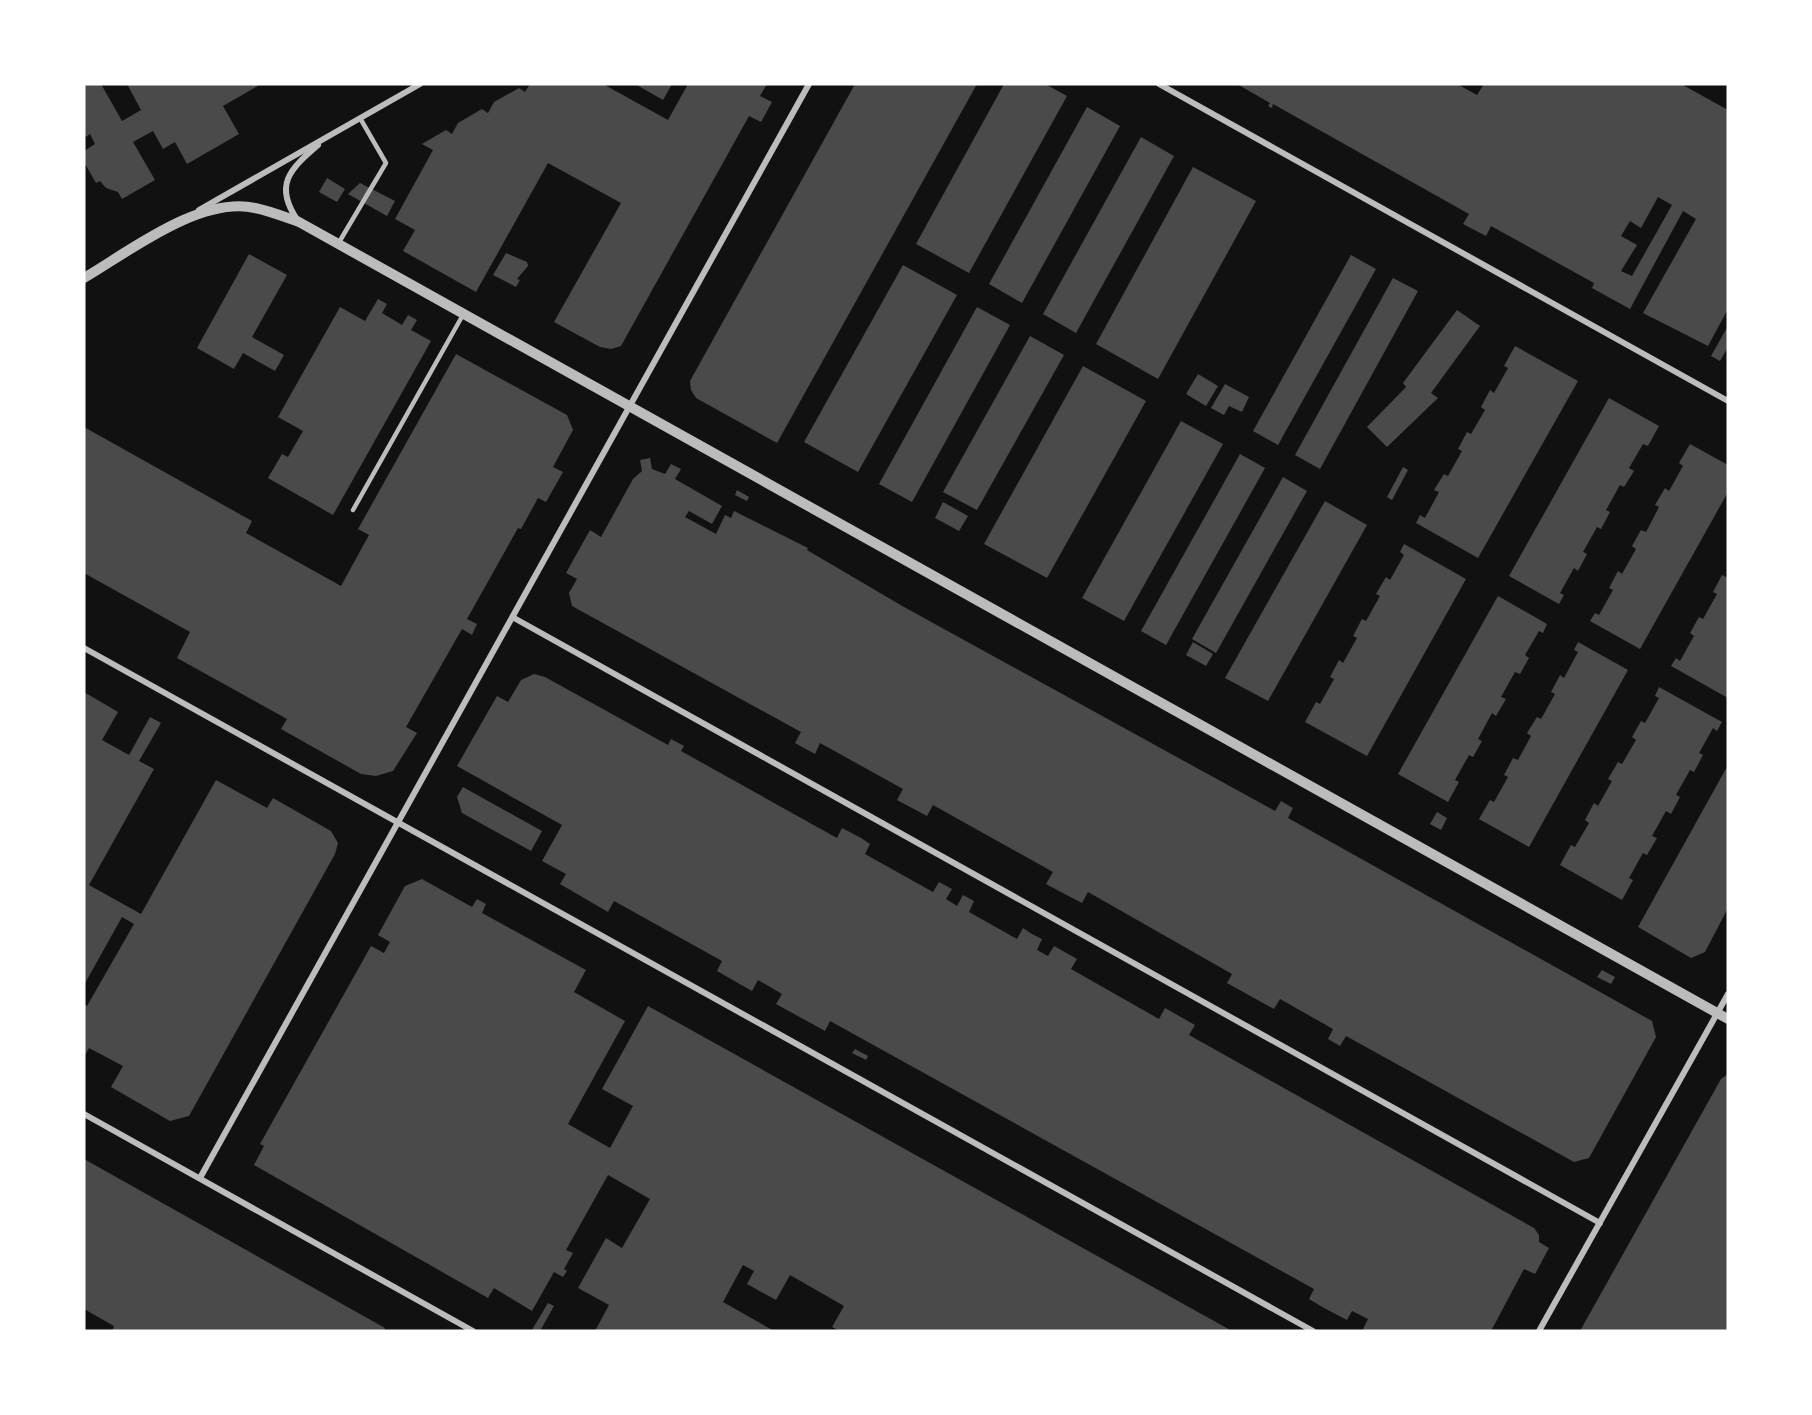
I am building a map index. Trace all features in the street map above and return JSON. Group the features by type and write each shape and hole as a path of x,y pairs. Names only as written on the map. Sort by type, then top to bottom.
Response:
{"street":[{"path":"84,278 420,84"},
{"path":"200,1179 397,823 632,407 809,84"},
{"path":"1159,84 1728,401"},
{"path":"299,222 287,205 285,187 292,168 327,137"},
{"path":"184,219 225,207 254,207 299,222 1728,1019"},
{"path":"514,618 1599,1223"},
{"path":"84,648 1313,1331"},
{"path":"1539,1331 1728,994"},
{"path":"84,1114 473,1331"}],"lane":[{"path":"338,244 386,163 360,118"},
{"path":"353,510 464,313"}],"building":[{"path":"84,84 101,84 122,121 141,110 127,84 261,84 223,106 239,134 187,164 175,142 163,149 153,131 133,142 155,180 122,199 118,192 106,188 100,181 96,183 84,162 84,151 95,144 90,134 86,137 84,134"},
{"path":"530,84 603,84 668,120 688,84 767,84 760,96 772,102 761,122 749,116 621,346 611,349 600,347 554,322 621,203 548,163 476,292 403,251 415,230 395,219 433,150 422,144 446,130 452,134 458,123 482,109 488,113 494,102 519,88 525,92"},
{"path":"635,84 672,84 663,100"},
{"path":"855,84 977,84 777,443 696,398 691,390 690,381"},
{"path":"1004,84 1045,84 1067,96 969,273 916,244"},
{"path":"1237,84 1457,84 1477,95 1484,84 1681,84 1728,110 1728,309 1708,346 1643,313 1696,219 1683,211 1630,309 1592,288 1594,283 1491,226 1486,236 1463,224 1469,214 1273,104 1272,108 1268,106 1270,103","holes":["1658,197 1672,205 1632,276 1621,271 1637,245 1621,236 1630,221 1641,228"]},
{"path":"1087,107 1120,126 1022,303 989,284"},
{"path":"1141,137 1174,156 1076,333 1043,314"},
{"path":"1193,167 1256,201 1158,379 1096,344"},
{"path":"327,178 345,189 337,202 319,192"},
{"path":"360,183 395,201 387,216 348,194"},
{"path":"506,253 527,262 528,266 517,279 520,280 516,287 493,275"},
{"path":"249,254 287,275 252,337 284,355 275,371 243,353 234,369 197,348"},
{"path":"1351,255 1376,269 1278,445 1253,431"},
{"path":"903,265 957,295 858,472 804,442"},
{"path":"1393,278 1418,291 1320,469 1295,455"},
{"path":"378,299 387,304 382,313 402,325 408,315 417,320 411,330 431,341 333,515 268,478 282,454 288,457 303,431 278,417 340,307 365,321"},
{"path":"977,307 1010,325 912,502 879,484"},
{"path":"1457,310 1480,326 1431,393 1438,398 1387,447 1367,427 1406,387 1403,383"},
{"path":"1728,326 1728,347 1720,361 1711,356"},
{"path":"1030,336 1064,355 977,510 943,492"},
{"path":"1515,346 1578,381 1478,558 1416,523 1420,515 1425,518 1439,492 1434,490 1444,474 1448,476 1462,451 1458,449 1467,432 1471,434 1485,410 1481,407 1490,390 1494,393 1508,368 1504,366"},
{"path":"456,354 567,415 573,430 553,467 563,472 546,502 538,498 521,529 518,528 467,619 477,624 472,635 462,629 406,727 417,733 393,771 376,776 361,774 281,729 287,719 177,658 190,632 84,573 84,427 252,521 246,533 341,586 369,535 358,529"},
{"path":"1083,366 1146,401 1047,578 984,544"},
{"path":"1198,374 1218,386 1206,406 1186,394"},
{"path":"1225,384 1249,397 1242,412 1229,406 1224,415 1211,408"},
{"path":"1609,398 1659,426 1648,446 1643,444 1629,468 1634,471 1624,487 1620,485 1606,510 1610,512 1601,529 1597,527 1583,552 1587,554 1578,571 1574,568 1560,593 1564,595 1559,604 1509,576"},
{"path":"1181,421 1223,444 1124,621 1082,598"},
{"path":"1690,444 1728,465 1728,492 1640,649 1590,621 1595,613 1599,615 1613,590 1609,588 1618,571 1622,574 1636,549 1632,546 1641,530 1646,532 1659,507 1655,505 1665,488 1669,491 1683,466 1679,463"},
{"path":"1240,454 1265,468 1166,645 1141,631"},
{"path":"650,458 652,469 665,474 671,464 681,469 675,479 722,506 712,524 689,511 685,517 716,534 725,515 731,518 734,511 808,548 807,550 904,607 1275,811 1281,801 1293,808 1288,818 1652,1021 1656,1037 1589,1158 1574,1162 1346,1036 1340,1046 1328,1039 1333,1029 1280,999 1274,1009 1227,983 1232,974 1088,892 1082,903 1046,884 1053,872 933,805 927,816 897,800 903,789 820,743 815,754 795,743 801,732 572,606 569,593 577,579 566,573 590,530 601,537 633,479 642,471 640,460"},
{"path":"1403,467 1408,470 1392,500 1387,497"},
{"path":"1283,477 1307,491 1216,653 1192,639"},
{"path":"737,490 749,497 747,501 735,495"},
{"path":"1325,501 1367,525 1268,701 1225,678"},
{"path":"943,502 968,516 959,531 935,518"},
{"path":"1404,544 1466,579 1367,756 1305,722 1316,702 1320,704 1334,679 1330,677 1339,660 1343,663 1357,638 1353,636 1362,619 1366,621 1380,596 1376,594 1386,577 1390,580 1404,555 1400,552"},
{"path":"1722,575 1726,577 1728,575 1728,698 1671,666 1676,658 1680,661 1694,636 1690,633 1699,617 1703,619 1717,594 1713,592"},
{"path":"1498,596 1547,624 1543,633 1539,631 1525,655 1529,658 1520,674 1515,672 1501,697 1506,699 1496,716 1492,713 1478,739 1482,741 1473,757 1469,755 1455,780 1459,782 1448,802 1398,774"},
{"path":"1193,642 1213,654 1206,666 1186,655"},
{"path":"1578,642 1628,670 1529,847 1479,819 1490,800 1494,802 1508,777 1504,775 1513,758 1518,760 1531,736 1527,733 1537,717 1541,719 1555,694 1551,692 1560,675 1564,678 1578,652 1574,650"},
{"path":"534,674 545,677 668,745 671,739 684,746 681,751 837,838 842,828 861,838 870,844 865,854 933,892 939,882 952,889 946,899 957,906 963,895 974,901 969,912 1017,939 1023,928 1042,939 1037,950 1048,956 1054,946 1077,959 1071,969 1159,1019 1165,1008 1195,1025 1189,1035 1534,1228 1539,1235 1539,1242 1549,1248 1535,1274 1524,1269 1491,1331 1367,1331 1363,1329 1368,1319 1352,1311 1347,1320 1324,1308 1309,1299 1314,1289 830,1021 825,1031 776,1004 782,994 758,980 752,991 717,971 722,961 614,901 608,912 560,884 566,874 542,861 562,825 457,766 497,696 508,702 521,680"},
{"path":"1659,687 1722,722 1717,731 1713,728 1699,753 1703,755 1694,772 1690,770 1676,795 1680,797 1671,814 1666,811 1652,836 1657,838 1647,855 1643,853 1629,878 1633,880 1622,900 1560,865 1571,845 1575,847 1589,823 1585,820 1594,803 1598,806 1612,781 1608,779 1618,762 1622,764 1636,740 1632,737 1641,721 1645,723 1659,698 1655,696"},
{"path":"84,692 118,712 102,740 129,755 150,717 161,723 139,761 154,769 89,885 141,914 216,780 267,808 273,798 331,831 338,843 335,854 189,1116 170,1121 111,1087 123,1066 89,1048 84,1057 84,1004 87,1006 134,924 122,917 84,985"},
{"path":"1728,765 1728,908 1705,952 1691,958 1638,927"},
{"path":"463,787 542,831 531,851 462,813 457,797"},
{"path":"1437,812 1447,818 1441,830 1430,824"},
{"path":"422,879 472,907 477,899 486,904 482,913 586,970 574,992 625,1021 568,1124 610,1148 633,1106 602,1089 648,1006 1232,1331 840,1331 832,1327 844,1306 790,1275 776,1300 747,1284 754,1271 743,1265 723,1302 774,1331 595,1331 609,1305 578,1288 606,1238 622,1248 650,1199 608,1175 566,1250 573,1253 564,1269 567,1271 563,1277 554,1272 532,1311 494,1288 488,1298 254,1165 264,1146 260,1144 371,946 384,953 390,942 378,935 405,886"},
{"path":"1602,970 1615,977 1611,984 1597,977"},
{"path":"855,1049 868,1056 866,1060 852,1053"},
{"path":"1728,1074 1728,1331 1580,1331 1721,1079"},
{"path":"84,1159 385,1328 384,1331 112,1331 114,1326 84,1309"},
{"path":"548,1303 554,1306 540,1331 532,1330"}]}
